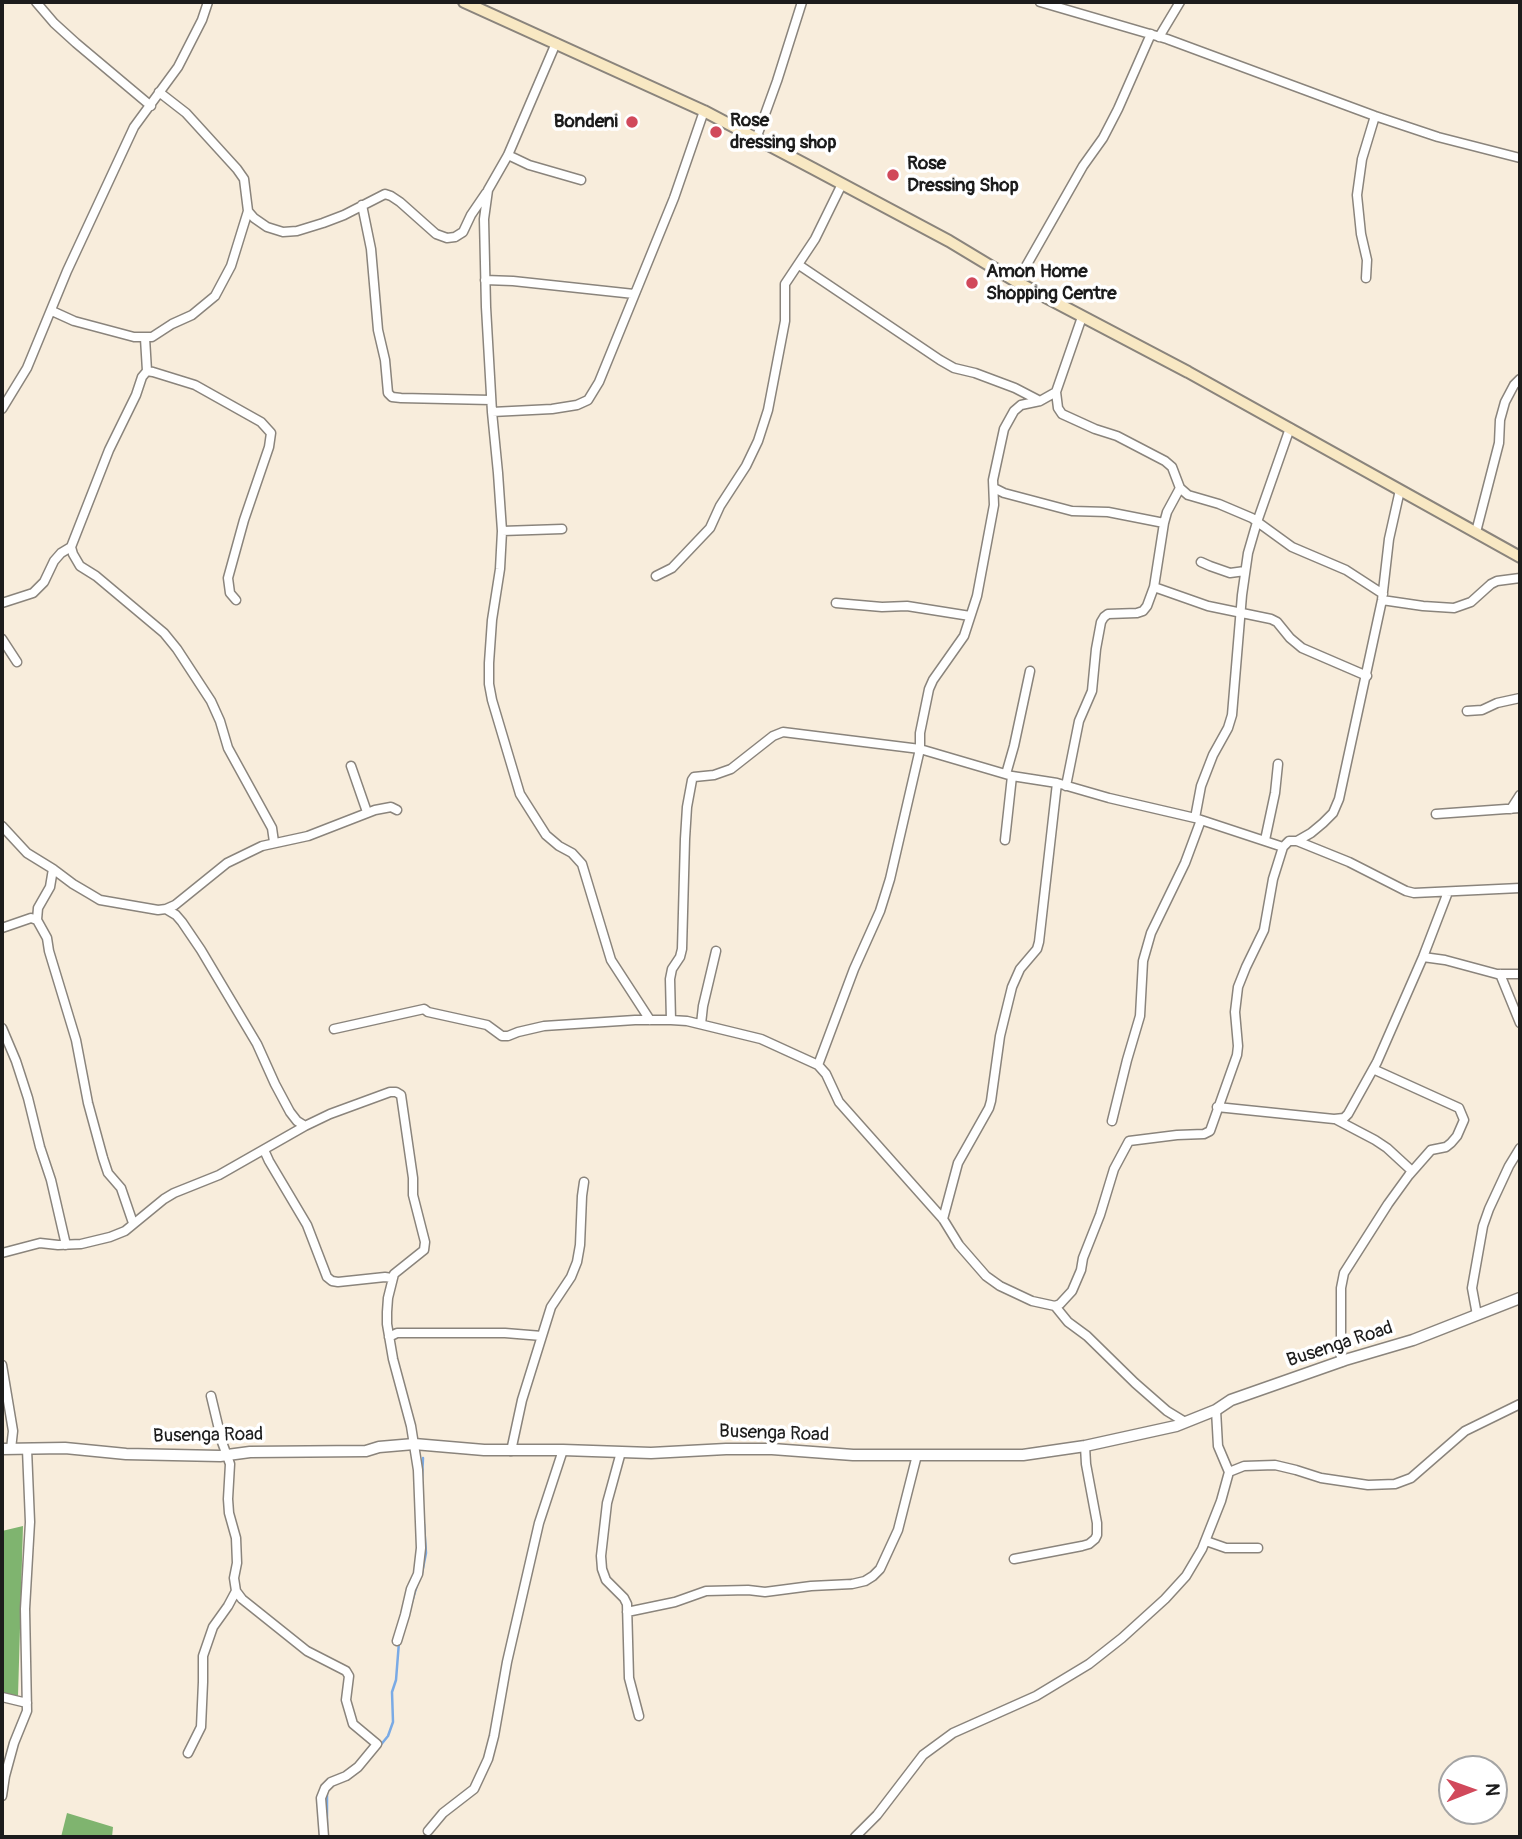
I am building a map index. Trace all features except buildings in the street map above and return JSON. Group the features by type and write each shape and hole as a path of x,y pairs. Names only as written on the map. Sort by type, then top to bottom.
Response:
{"main road":[{"path":"464,2 704,111 950,241 1017,282 1188,372 1520,557"}],"street":[{"path":"36,2 54,23 150,106"},
{"path":"2,409 27,368 67,271 134,127 177,67 202,20 208,2"},
{"path":"756,139 802,2"},
{"path":"1040,2 1155,36 1438,137 1520,158"},
{"path":"1017,282 1083,166 1103,138 1155,36 1181,2"},
{"path":"248,211 267,227 283,232 297,231 344,215 384,194 391,196 436,234 447,238 455,237 463,232 508,155 556,43"},
{"path":"52,311 74,321 134,337 152,337 207,305 231,266 248,211 244,179 186,113 159,92"},
{"path":"492,412 552,409 577,405 588,400 599,383 674,198 704,111"},
{"path":"1366,278 1367,260 1357,195 1363,159 1375,116"},
{"path":"508,155 581,180"},
{"path":"656,576 672,568 710,528 758,441 768,410 785,321 785,284 815,239 842,184"},
{"path":"488,190 484,219 485,280 491,400 502,531 500,569 492,620 489,684 520,794 546,835 572,853 585,868 611,960 650,1020"},
{"path":"362,205 371,249 377,330 385,360 388,393 392,397 401,398 491,400"},
{"path":"799,265 954,368 1015,388 1040,401"},
{"path":"485,280 634,293"},
{"path":"1082,317 1056,392 1058,408 1062,414 1117,436 1165,461 1172,467 1180,488 1188,495 1220,504 1257,522 1292,547 1346,570 1383,597 1423,606 1454,608 1471,602 1497,581 1520,578"},
{"path":"145,338 146,371 109,450 71,547 80,566 96,576 164,634 177,649 216,711 228,748 272,828 274,842"},
{"path":"146,371 195,385 261,422 271,433 228,578 230,593 236,600"},
{"path":"1476,533 1499,443 1500,420 1505,402 1520,379"},
{"path":"818,1065 854,969 880,911 897,856 920,749 920,733 929,689 964,636 977,596 994,505 993,480 1004,429 1014,411 1021,405 1040,401 1056,392"},
{"path":"1112,1121 1140,1016 1143,961 1151,933 1185,863 1198,819 1201,786 1232,715 1245,571 1257,522 1290,428"},
{"path":"994,488 1055,508 1117,513 1164,523"},
{"path":"943,1219 958,1163 989,1108 1007,1004 1020,969 1039,943 1062,785 1079,721 1092,691 1096,649 1104,617 1108,614 1137,613 1147,606 1154,587 1167,512 1180,488"},
{"path":"1297,841 1324,823 1339,799 1383,597 1389,538 1401,490"},
{"path":"502,531 562,529"},
{"path":"2,603 33,593 44,582 54,561 71,547"},
{"path":"1201,562 1230,573 1245,571"},
{"path":"1154,587 1208,606 1275,620 1290,638 1303,648 1367,676"},
{"path":"836,603 915,607 970,616"},
{"path":"2,639 18,662"},
{"path":"1005,840 1009,775 1030,671"},
{"path":"1467,711 1482,710 1520,698"},
{"path":"671,1020 670,979 682,949 687,807 694,777 714,775 731,769 773,736 783,733 920,749 1009,775 1062,785 1198,819 1283,847"},
{"path":"1265,840 1278,764"},
{"path":"351,766 367,812"},
{"path":"1436,814 1516,808 1520,794"},
{"path":"2,826 27,853 100,900 147,909 166,909 175,905 227,863 274,842 308,836 385,807 397,810"},
{"path":"334,1029 424,1009 486,1026 502,1036 544,1026 671,1020 701,1024 761,1039 818,1065 826,1074 839,1101 943,1219 986,1276 1000,1286 1032,1301 1055,1306 1072,1291 1114,1168 1129,1141 1204,1134 1210,1131 1237,1055 1235,999 1245,967 1264,930 1273,878 1283,847 1289,841 1297,841 1349,862 1406,891 1425,894 1520,888"},
{"path":"53,869 50,887 38,908 37,920 47,938 76,1040 88,1103 103,1158 108,1172 121,1188 134,1223"},
{"path":"1217,1107 1344,1118 1373,1069 1423,957 1448,892"},
{"path":"166,909 182,922 201,950 257,1044 290,1112 297,1122 304,1126"},
{"path":"2,928 31,918 37,920"},
{"path":"701,1024 716,951"},
{"path":"1423,957 1500,974 1520,974"},
{"path":"1500,974 1520,1023"},
{"path":"2,1028 28,1098 66,1245"},
{"path":"1341,1362 1341,1288 1344,1273 1412,1171 1431,1150 1446,1147 1451,1143 1463,1125 1463,1115 1459,1108 1373,1069"},
{"path":"2,1253 40,1243 66,1245 97,1242 125,1231 164,1199 219,1175 304,1126 390,1092 401,1095 413,1195 425,1242 424,1251 399,1269 392,1278 387,1312 393,1359 404,1398 418,1470 421,1560 397,1641"},
{"path":"1334,1119 1375,1140 1412,1171"},
{"path":"1477,1315 1472,1288 1483,1226 1509,1166 1520,1148"},
{"path":"264,1150 307,1225 327,1277 338,1282 392,1278"},
{"path":"511,1451 522,1400 551,1307 571,1278 577,1262 584,1182"},
{"name":"Busenga Road","path":"7,1449 65,1448 126,1454 226,1455 250,1452 366,1451 414,1444 511,1451 651,1453 772,1449 853,1455 1023,1455 1085,1446 1176,1426 1216,1410 1231,1400 1413,1340 1520,1298"},
{"path":"1055,1306 1068,1322 1087,1336 1135,1383 1167,1411 1185,1422"},
{"path":"389,1337 397,1333 542,1336"},
{"path":"2,1365 13,1431 7,1449"},
{"path":"211,1396 230,1464 229,1513 236,1538 236,1591 242,1599 307,1651 346,1671 349,1676 346,1700 353,1724 377,1744 352,1771 325,1788 321,1798 324,1837"},
{"path":"1229,1472 1244,1466 1275,1465 1335,1480 1368,1485 1395,1484 1410,1478 1465,1431 1520,1404"},
{"path":"855,1837 877,1815 923,1755 953,1733 1036,1696 1072,1675 1104,1654 1165,1599 1190,1569 1206,1541 1221,1502 1229,1472 1218,1446 1216,1410"},
{"path":"1014,1559 1082,1546 1095,1539 1097,1523 1085,1446"},
{"path":"2,1796 13,1744 27,1711 25,1609 30,1522 27,1449"},
{"path":"428,1830 443,1813 474,1789 488,1759 539,1523 563,1450"},
{"path":"621,1452 607,1503 601,1556 602,1569 607,1580 624,1598 627,1612 629,1678 639,1716"},
{"path":"627,1612 674,1602 706,1591 765,1592 865,1581 880,1569 898,1530 917,1455"},
{"path":"1206,1541 1226,1548 1258,1548"},
{"path":"188,1754 201,1727 203,1656 213,1627 236,1591"},
{"path":"2,1698 27,1703"}],"green space":[{"path":"23,1526 18,1696 2,1693 2,1531"},
{"path":"67,1813 113,1827 112,1837 61,1837"}],"waterway":[{"path":"422,1479 423,1458"},
{"path":"422,1573 426,1553 424,1524"},
{"path":"409,1612 417,1585"},
{"path":"371,1757 388,1736 393,1722 392,1692 396,1680 399,1642"},
{"path":"327,1790 327,1829"}],"place":[{"name":"Bondeni","path":"632,122"},
{"name":"Rose dressing shop","path":"716,132"},
{"name":"Rose Dressing Shop","path":"893,175"},
{"name":"Amon Home Shopping Centre","path":"972,283"}]}
